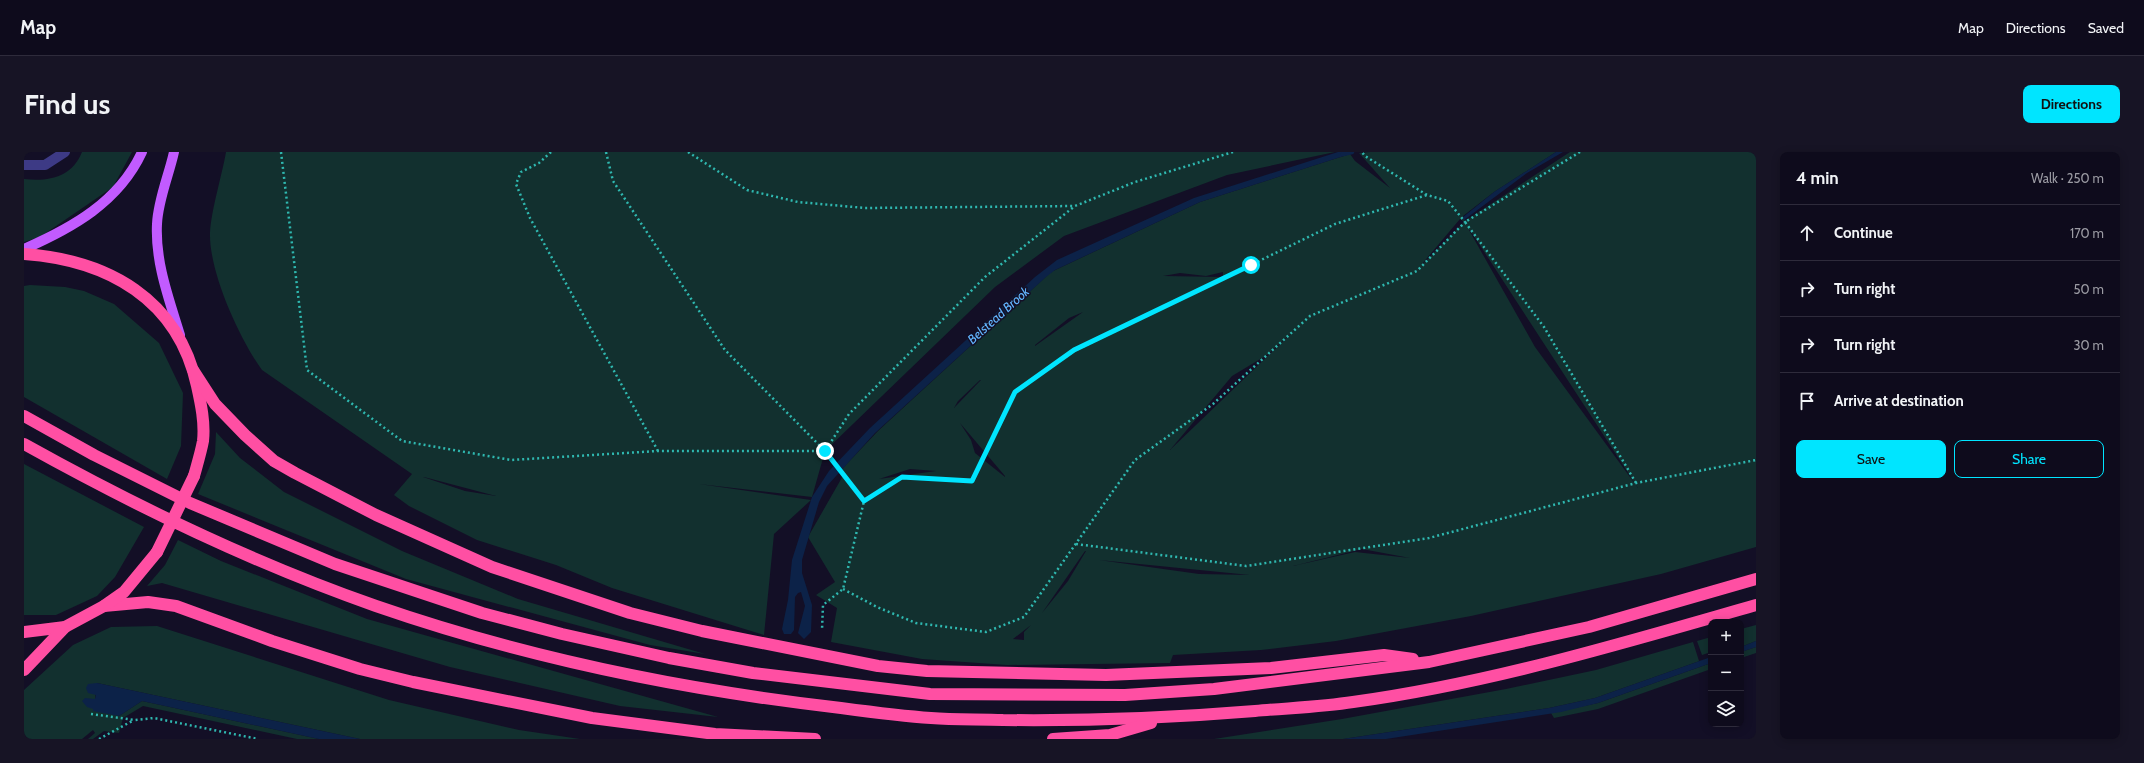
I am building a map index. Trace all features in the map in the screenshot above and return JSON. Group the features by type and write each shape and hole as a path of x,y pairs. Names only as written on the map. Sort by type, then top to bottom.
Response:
{"highway":[{"path":"24,254 52,256 78,262 106,272 132,286 171,324 183,344 193,370 201,406 203,440 194,476 156,552 124,592 104,606 66,627 24,670"},
{"path":"193,370 215,404 245,435 274,461 376,515 492,567 630,612 702,631 857,662 927,671 1106,675 1271,668 1384,655 1429,662"},
{"path":"24,416 94,455 190,503 335,564 482,613 562,634 669,658 761,674 930,694 1117,695 1214,689 1429,662 1589,627 1756,579"},
{"path":"24,444 90,481 180,527 295,575 376,606 438,626 554,658 665,682 776,701 931,718 1067,721 1166,718 1351,702 1444,687 1560,661 1756,605"},
{"path":"104,606 148,602 176,606 272,641 360,669 413,682 592,718 715,734 815,739"},
{"path":"24,632 66,627"},
{"path":"1053,739 1110,735 1166,718"}],"main road":[{"path":"24,249 51,237 93,212 124,180 142,152"},
{"path":"174,152 160,206 157,223 157,239 161,271 183,344"}],"lane":[{"path":"24,165 45,165 64,152"}],"path":[{"path":"281,152 307,370 402,441 511,460 658,451 825,451"},
{"path":"552,152 539,162 521,172 516,184 530,218 658,451"},
{"path":"606,152 613,181 725,350 825,451 864,501"},
{"path":"688,152 748,190 798,202 865,208 1075,206"},
{"path":"825,451 849,414 984,277 1075,206 1135,182 1233,152"},
{"path":"1362,152 1364,156 1427,195 1448,201 1544,327 1636,483"},
{"path":"843,589 877,607 916,623 986,632 1024,617 1135,460 1213,404 1310,316 1416,271 1465,222 1580,152"},
{"path":"822,630 823,605 843,589 864,501 902,477 972,481 1015,392 1074,350 1335,224 1427,195"},
{"path":"1076,544 1246,566 1429,538 1636,483 1756,460"},
{"path":"91,714 135,720 154,718 258,739"},
{"path":"99,739 135,720"}],"green space":[{"path":"82,152 132,152 113,187 40,237 24,242 24,179 42,180 59,176 72,167"},
{"path":"226,152 1335,152 1227,175 1064,236 995,287 825,451 812,497 699,484 811,500 774,534 764,635 612,588 556,565 477,540 409,506 394,495 412,474 262,370 253,357 235,323 214,266 210,233 214,204","holes":["423,477 496,496 465,491"]},
{"path":"1556,152 1494,192 1463,216 1465,221 1570,152 1756,152 1756,547 1661,574 1471,616 1336,641 1261,650 1173,655 1170,663 1007,665 922,659 831,642 837,608 816,595 835,582 808,537 844,474 841,470 878,431 1051,272 1200,202 1350,154 1355,161 1390,188 1359,153","holes":["1460,219 1464,222 1422,265","1470,230 1638,488 1535,347","1223,272 1223,277 1163,276 1180,273 1206,276","1083,312 1035,346 1069,318","1297,328 1170,450 1232,376 1267,355","981,380 954,408 958,401","960,423 1005,477 975,453 971,440","910,469 936,471 879,479","1362,549 1410,558 1355,552 1293,566","1086,551 1068,581 1042,613","1099,560 1250,575 1199,574","1031,625 1024,632 1024,640 1013,639"]},
{"path":"24,286 65,287 84,291 114,304 159,343 183,393 181,446 167,479 24,397"},
{"path":"216,432 240,458 284,492 402,551 518,599 705,654 650,645 406,579 198,494 215,454"},
{"path":"24,464 144,527 115,577 97,596 56,615 24,615"},
{"path":"178,540 221,561 367,619 718,717 620,706 450,667 162,583 147,586 165,565"},
{"path":"1756,625 1756,641 1744,646 1744,628"},
{"path":"157,626 389,700 519,730 580,739 360,739 97,683 95,699 119,716 142,701 319,739 297,739 143,706 123,718 119,733 104,731 93,739 88,739 95,733 93,730 82,739 24,739 24,690 73,645 111,627"},
{"path":"1708,638 1708,653 1702,655 1697,641"},
{"path":"1693,642 1699,661 1708,658 1595,698 1549,708 1343,739 1214,739 1342,719 1506,689 1596,670"},
{"path":"1756,647 1756,653 1744,657 1744,651"},
{"path":"1708,664 1708,670 1598,709 1554,718 1551,713 1598,703"}],"water":[{"path":"1338,152 1347,152 1350,154 1200,202 1055,270 1046,277 875,433 827,486 819,502 802,560 802,573 812,605 811,632 804,639 798,633 805,606 801,592 795,597 794,630 791,634 784,634 782,629 788,600 792,560 812,497 829,471 870,428 1035,277 1057,260 1194,198"},
{"path":"1556,152 1563,152 1527,173 1464,220 1462,218 1494,192"},
{"path":"1756,641 1756,647 1744,651 1744,646"},
{"path":"1708,658 1708,664 1598,703 1561,712 1386,739 1343,739 1549,708 1595,698"},
{"path":"97,683 360,739 319,739 142,701 119,716 93,711 93,709 87,707 82,701 85,698 95,699 96,695 88,693 86,688 88,684"}],"waterway":[{"name":"Belstead Brook","path":"1343,154 1352,152"}],"route":[{"path":"825,451 864,501 902,477 972,481 1015,392 1074,350 1251,265"}]}
